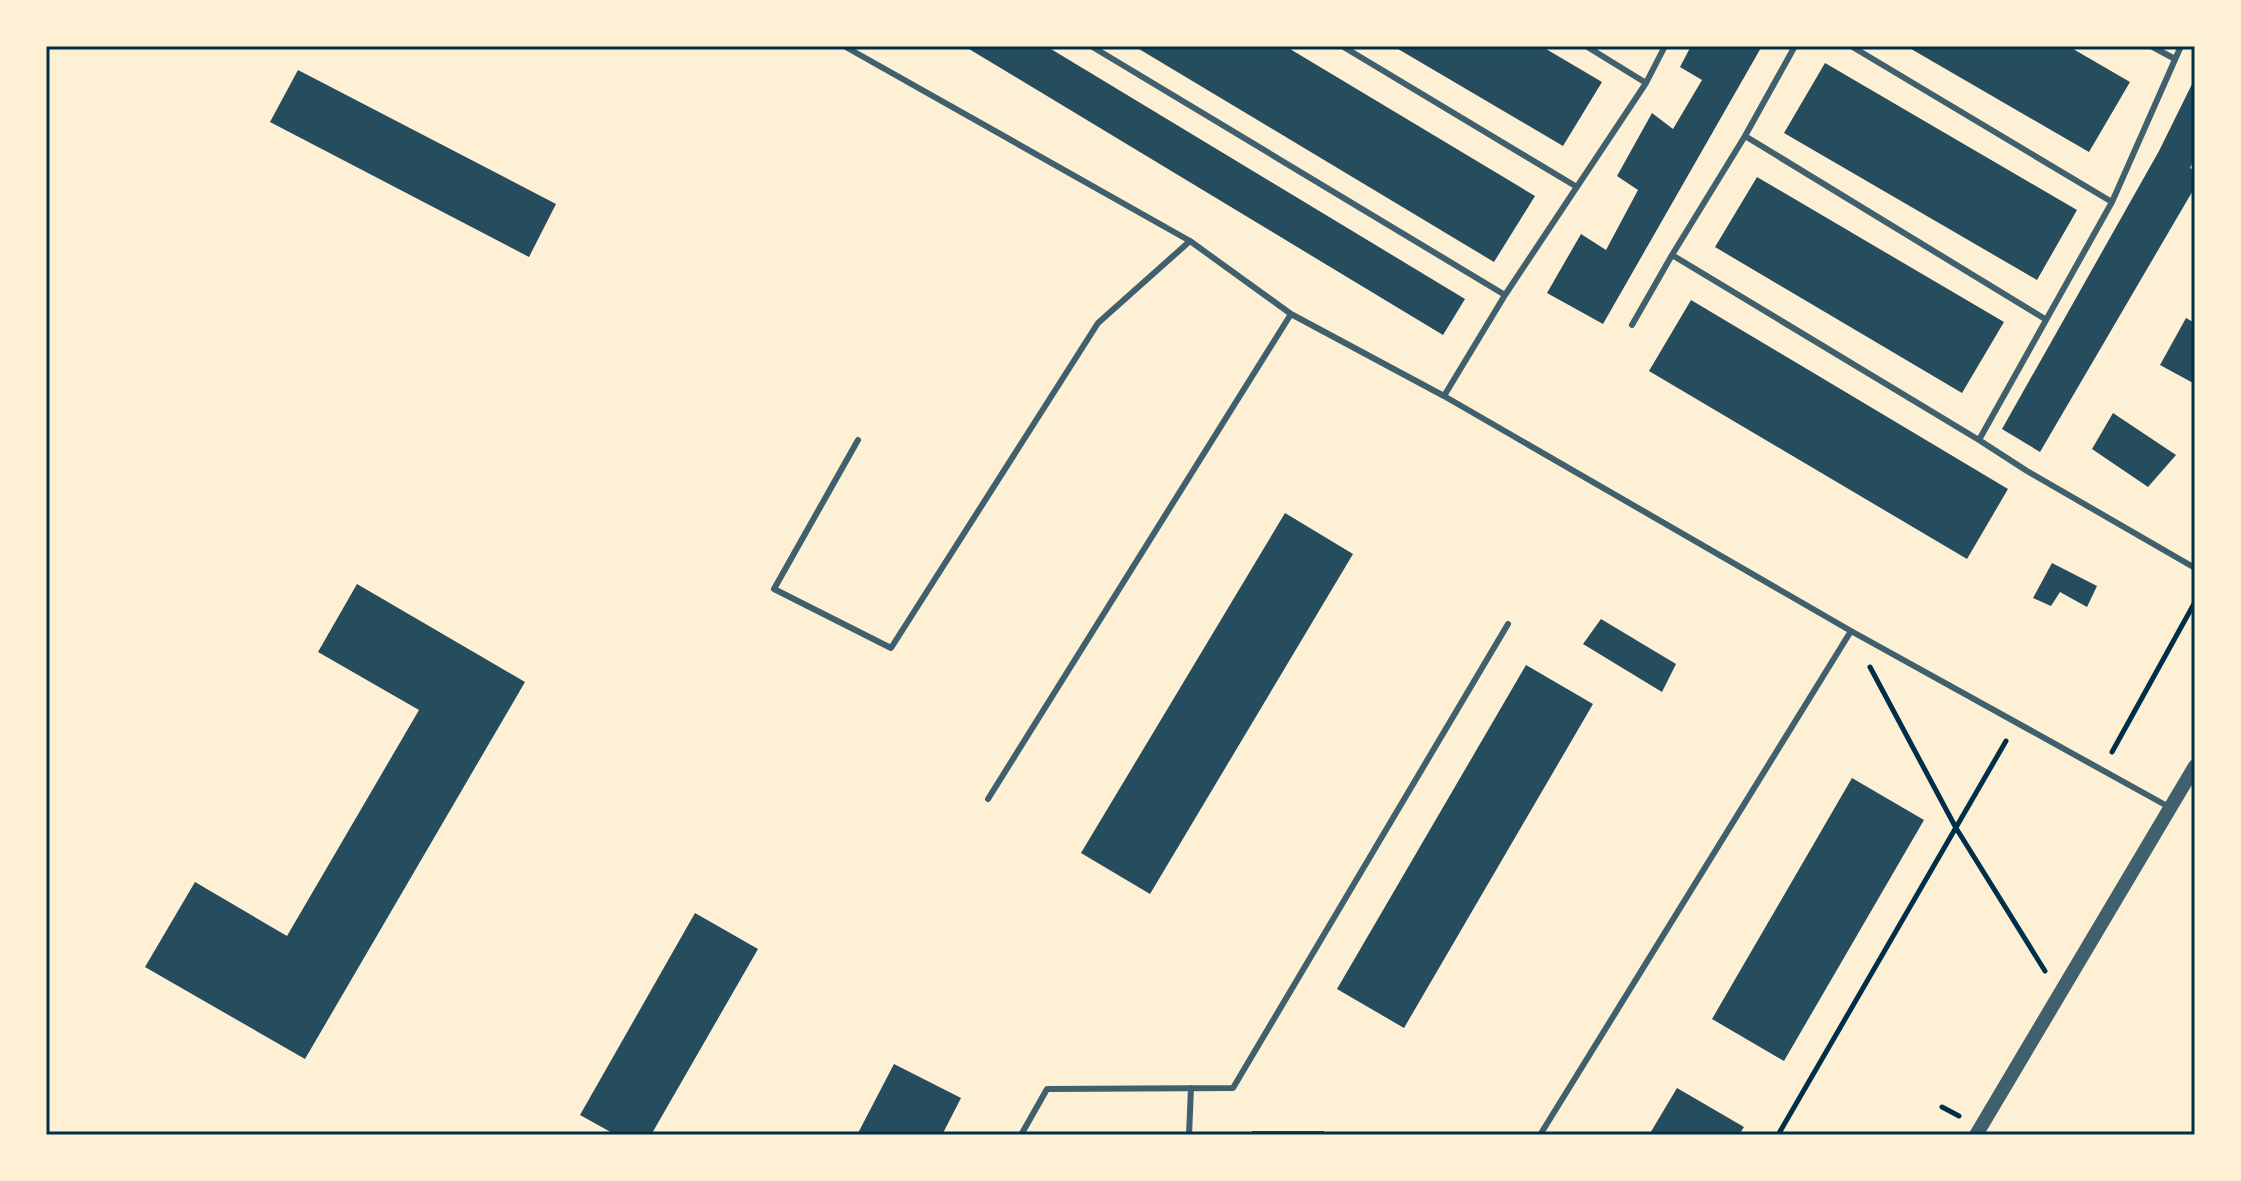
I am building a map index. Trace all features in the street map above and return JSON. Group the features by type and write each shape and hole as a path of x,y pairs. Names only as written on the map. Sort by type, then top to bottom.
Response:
{"street":[{"path":"1976,1135 2195,766"}],"lane":[{"path":"844,46 1190,241 1291,314 1444,396 1851,631 2172,808"},
{"path":"1091,46 1505,295"},
{"path":"1342,46 1577,187"},
{"path":"1586,46 1646,83"},
{"path":"1444,396 1505,295 1646,83 1665,46"},
{"path":"1632,325 1795,46"},
{"path":"1851,46 2112,202"},
{"path":"2151,46 2175,59"},
{"path":"1979,440 2112,202 2181,46"},
{"path":"1745,136 2045,319"},
{"path":"858,440 774,589 891,648 1098,323 1190,241"},
{"path":"1672,255 2027,471 2195,568"},
{"path":"988,799 1291,314"},
{"path":"1021,1135 1047,1089 1233,1088 1508,624"},
{"path":"1540,1135 1851,631"},
{"path":"1189,1135 1191,1088"}],"path":[{"path":"2102,770 2195,602"},
{"path":"1851,631 1956,828 2060,995"},
{"path":"1778,1135 2017,723"}],"building":[{"path":"964,46 1046,46 1465,299 1443,335"},
{"path":"1134,46 1285,46 1535,196 1494,262"},
{"path":"1393,46 1541,46 1602,82 1563,146"},
{"path":"1691,46 1762,46 1603,324 1547,293 1581,234 1606,250 1638,190 1617,176 1652,113 1673,129 1702,80 1680,67"},
{"path":"1906,46 2068,46 2130,82 2089,152"},
{"path":"1825,63 2077,210 2037,280 1784,133"},
{"path":"298,70 556,204 529,257 270,122"},
{"path":"2195,78 2195,157 2190,168 2195,171 2195,187 2040,452 2002,429 2159,151"},
{"path":"1757,177 2004,322 1962,393 1715,247"},
{"path":"1691,300 2008,489 1967,559 1649,371"},
{"path":"2186,318 2195,323 2195,384 2160,365"},
{"path":"2113,413 2176,455 2148,487 2092,449"},
{"path":"1285,513 1353,554 1150,894 1081,853"},
{"path":"2052,563 2097,586 2087,607 2060,592 2051,606 2033,598"},
{"path":"357,584 525,682 305,1059 145,967 195,882 287,936 419,710 318,652"},
{"path":"1601,619 1676,664 1662,692 1583,644"},
{"path":"1526,665 1593,704 1404,1028 1337,989"},
{"path":"1852,778 1924,820 1784,1061 1712,1019"},
{"path":"695,913 758,949 651,1135 616,1135 580,1115"},
{"path":"894,1064 961,1098 942,1135 857,1135"},
{"path":"1677,1088 1744,1127 1739,1135 1649,1135"},
{"path":"1252,1131 1324,1131 1324,1135 1252,1135"}]}
